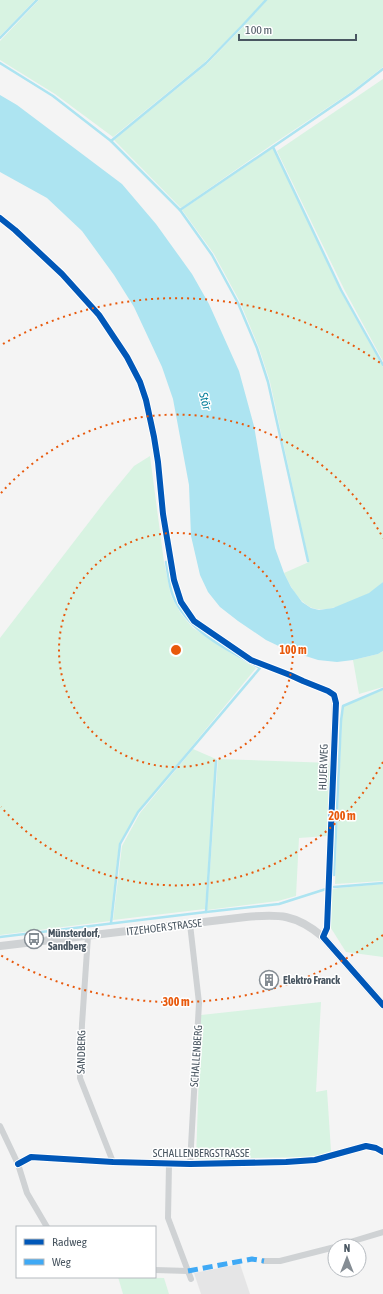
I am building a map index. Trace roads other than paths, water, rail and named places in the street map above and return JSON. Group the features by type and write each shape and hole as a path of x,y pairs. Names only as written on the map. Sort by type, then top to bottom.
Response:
{"street":[{"name":"HUJER WEG","path":"290,675 328,691 334,695 335,698 327,928 323,937"},
{"name":"ITZEHOER STRASSE","path":"0,946 246,917 266,915 283,916 299,920 323,937 383,1005"},
{"name":"SCHALLENBERG","path":"190,924 199,1015 190,1164"},
{"name":"SANDBERG","path":"88,936 80,1078 113,1162"},
{"path":"0,1126 18,1164 27,1193 46,1226"},
{"path":"0,1145 8,1143"},
{"name":"SCHALLENBERGSTRASSE","path":"18,1164 31,1157 113,1162 190,1164 316,1160 366,1146 376,1148 383,1152"},
{"path":"169,1164 168,1218 191,1279"},
{"path":"363,1238 383,1232"},
{"path":"264,1261 280,1261 327,1248"},
{"path":"156,1270 188,1271"}],"water":[{"name":"Stör","path":"0,95 17,105 122,184 156,224 192,274 209,304 239,371 254,426 275,548 291,587 302,602 311,608 319,610 333,608 369,593 383,582 383,651 378,654 353,660 337,662 318,660 287,650 266,640 238,621 220,607 208,592 200,575 191,536 189,485 173,399 162,367 134,307 114,275 82,231 47,198 0,172"}],"waterway":[{"path":"0,38 37,0"},
{"path":"111,141 206,63 266,0"},
{"path":"0,63 53,96 111,141 180,210 212,255 238,303 257,348 268,382 308,561"},
{"path":"180,210 352,93 383,69"},
{"path":"273,147 341,290 383,365"},
{"path":"111,923 120,844 138,812 260,668 222,647 188,620 173,596 166,562"},
{"path":"334,875 343,706 383,689"},
{"path":"206,912 216,761"},
{"path":"334,887 383,883"},
{"path":"0,937 279,904 326,889"}],"place":[{"name":"Münsterdorf, Sandberg","path":"34,939"},
{"name":"Elektro Franck","path":"269,980"}]}
